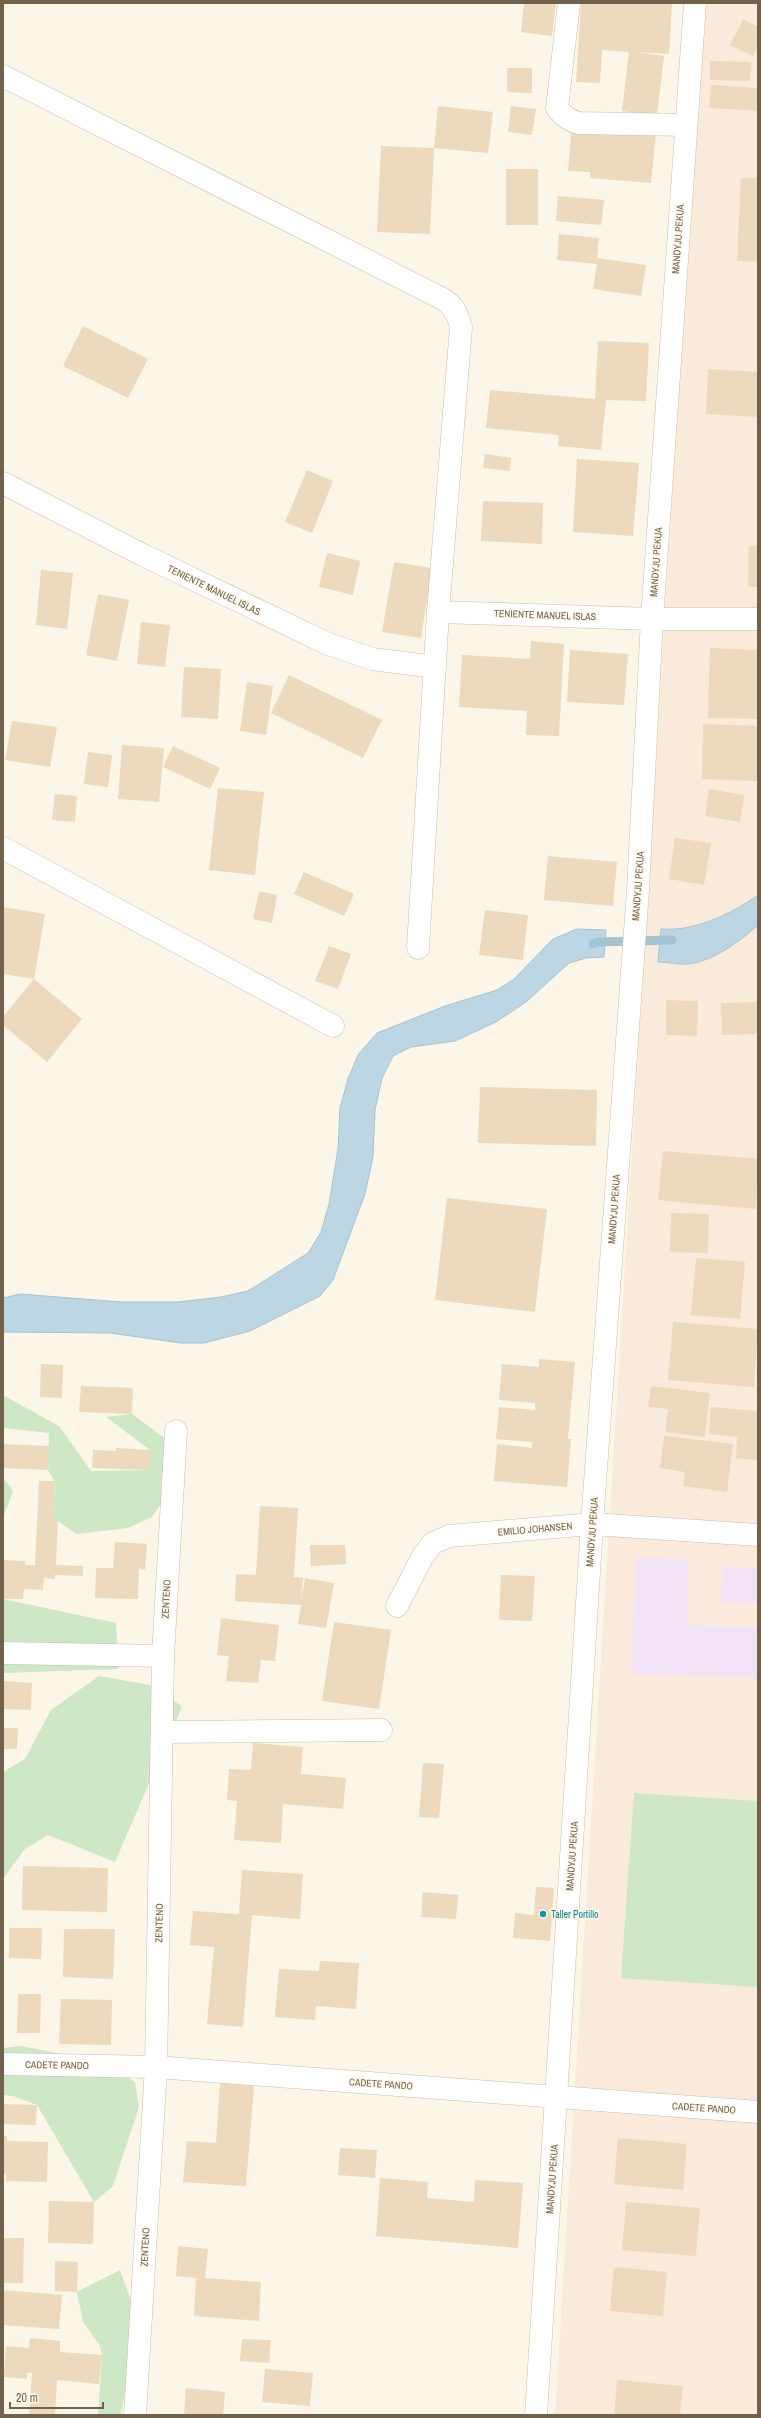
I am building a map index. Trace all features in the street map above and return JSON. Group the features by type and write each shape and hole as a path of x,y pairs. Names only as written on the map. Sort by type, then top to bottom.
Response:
{"street":[{"path":"569,3 557,108 562,114 568,119 579,123 686,125"},
{"name":"MANDYJU PEKUA","path":"536,2415 592,1524 638,890 652,619 695,3"},
{"path":"3,76 450,302 457,313 461,327 438,612 418,948"},
{"name":"TENIENTE MANUEL ISLAS","path":"3,483 143,555 326,643 372,659 435,667"},
{"name":"TENIENTE MANUEL ISLAS","path":"438,612 652,619 758,619"},
{"path":"3,848 333,1026"},
{"name":"ZENTENO","path":"135,2415 156,2067 163,1732 163,1656 176,1431"},
{"name":"EMILIO JOHANSEN","path":"397,1606 423,1556 433,1543 449,1536 592,1524 758,1535"},
{"path":"3,1653 163,1656"},
{"path":"163,1732 381,1730"},
{"name":"CADETE PANDO","path":"3,2064 156,2067 758,2112"}],"shaded area":[{"path":"702,3 758,3 758,2415 555,2415"},
{"path":"635,1558 689,1559 687,1625 758,1627 758,1678 632,1674"},
{"path":"722,1567 758,1568 758,1603 721,1602"}],"green space":[{"path":"3,1395 59,1426 91,1471 149,1470 150,1450 106,1417 132,1414 179,1449 182,1473 152,1517 128,1528 77,1534 53,1518 55,1482 48,1470 49,1433 3,1428"},
{"path":"3,1477 13,1491 3,1518"},
{"path":"3,1599 116,1623 118,1669 3,1673"},
{"path":"99,1676 156,1686 182,1707 115,1862 48,1835 25,1849 3,1879 3,1772 25,1759 51,1710"},
{"path":"634,1793 758,1801 758,1987 621,1978"},
{"path":"21,2046 108,2063 135,2082 139,2107 113,2186 94,2202 37,2105 13,2096 3,2095 3,2048"},
{"path":"120,2270 137,2318 121,2415 98,2415 102,2355 100,2346 83,2322 77,2292"}],"water":[{"path":"758,895 758,925 735,944 708,959 699,962 685,964 658,962 661,929 686,928 699,925 736,909"},
{"path":"577,929 606,930 604,957 586,958 569,963 526,1002 496,1022 455,1041 411,1047 393,1056 382,1078 375,1110 373,1157 365,1194 333,1280 320,1296 250,1331 204,1343 181,1343 110,1333 3,1332 3,1298 20,1294 121,1302 178,1302 221,1297 248,1291 308,1253 321,1232 329,1204 338,1149 340,1108 348,1079 358,1055 377,1033 445,1006 497,990 514,979 553,939"}],"building":[{"path":"524,3 556,3 552,36 521,32"},
{"path":"581,3 672,3 669,54 636,52 664,56 657,116 622,111 629,52 602,50 600,83 576,82"},
{"path":"743,19 758,27 758,46 753,56 730,45"},
{"path":"710,61 751,62 750,81 710,80"},
{"path":"507,68 532,68 532,93 507,92"},
{"path":"711,85 758,88 758,111 709,108"},
{"path":"438,106 493,112 488,153 434,148"},
{"path":"511,106 536,109 532,135 508,132"},
{"path":"572,125 656,132 651,183 590,178 590,172 568,171"},
{"path":"381,146 434,148 430,234 377,232"},
{"path":"506,169 538,169 538,225 506,225"},
{"path":"741,178 758,178 758,262 737,261"},
{"path":"558,196 604,200 601,225 556,221"},
{"path":"559,234 599,238 597,258 646,265 641,296 593,289 597,264 557,260"},
{"path":"83,326 148,359 128,398 63,366"},
{"path":"598,341 649,343 646,401 606,400 601,450 558,446 559,435 486,428 490,390 595,399"},
{"path":"708,369 758,372 758,417 706,414"},
{"path":"485,454 511,458 510,471 483,468"},
{"path":"577,459 639,463 633,536 573,532"},
{"path":"307,470 333,481 312,533 285,522"},
{"path":"483,501 543,503 542,544 481,541"},
{"path":"749,546 758,546 758,587 748,587"},
{"path":"327,553 360,561 353,595 319,587"},
{"path":"394,562 432,568 421,638 382,632"},
{"path":"41,570 73,573 67,629 36,625"},
{"path":"98,594 129,600 117,661 86,655"},
{"path":"141,622 170,625 165,667 137,664"},
{"path":"531,641 564,644 559,736 526,735 527,711 459,707 462,655 530,659"},
{"path":"710,648 758,650 758,719 708,718"},
{"path":"570,650 628,654 624,705 567,702"},
{"path":"184,667 221,669 218,719 181,717"},
{"path":"289,675 382,720 363,758 271,713"},
{"path":"247,682 273,686 266,735 240,731"},
{"path":"12,721 57,727 50,767 5,760"},
{"path":"703,724 758,726 758,781 702,779"},
{"path":"122,745 164,748 159,802 118,799"},
{"path":"173,746 220,768 210,789 163,767"},
{"path":"88,752 112,755 108,787 84,784"},
{"path":"218,788 264,792 255,875 209,870"},
{"path":"709,789 744,795 740,822 705,816"},
{"path":"55,794 77,796 75,822 52,820"},
{"path":"675,838 711,843 704,885 669,879"},
{"path":"548,856 617,862 613,906 544,900"},
{"path":"304,872 354,894 344,916 294,894"},
{"path":"259,891 277,895 272,923 253,919"},
{"path":"3,907 45,914 34,979 3,974"},
{"path":"485,910 528,915 523,960 479,955"},
{"path":"329,946 351,954 338,989 315,981"},
{"path":"34,979 82,1019 47,1062 3,1025 3,1017"},
{"path":"666,1000 698,1001 697,1036 666,1035"},
{"path":"758,1002 758,1034 722,1035 721,1003"},
{"path":"480,1087 597,1090 596,1146 478,1143"},
{"path":"663,1151 758,1159 756,1209 658,1200"},
{"path":"447,1198 547,1209 535,1312 435,1300"},
{"path":"671,1213 709,1214 708,1253 670,1252"},
{"path":"696,1258 745,1262 740,1319 691,1315"},
{"path":"673,1322 758,1329 754,1387 668,1380"},
{"path":"539,1359 575,1362 568,1439 571,1439 567,1487 494,1481 497,1444 532,1448 532,1442 496,1439 499,1407 535,1410 535,1403 499,1400 502,1364 539,1367"},
{"path":"41,1364 63,1365 62,1398 40,1397"},
{"path":"81,1386 133,1388 132,1414 79,1412"},
{"path":"651,1386 710,1393 705,1437 665,1432 668,1409 648,1407"},
{"path":"711,1407 758,1411 758,1460 736,1458 737,1437 709,1434"},
{"path":"664,1436 733,1444 727,1492 683,1486 685,1472 660,1468"},
{"path":"3,1444 49,1446 48,1470 3,1468"},
{"path":"116,1448 151,1450 149,1470 92,1468 93,1450 116,1451"},
{"path":"39,1481 55,1481 53,1518 58,1519 56,1565 83,1566 83,1576 55,1575 55,1579 44,1578 43,1590 24,1589 23,1599 3,1599 3,1560 25,1561 25,1565 35,1565"},
{"path":"260,1506 298,1508 294,1577 303,1578 301,1602 305,1578 334,1583 326,1628 298,1624 301,1605 235,1601 236,1574 256,1575"},
{"path":"115,1542 147,1544 145,1570 139,1569 138,1599 95,1598 96,1568 113,1568"},
{"path":"310,1545 345,1545 346,1564 311,1566"},
{"path":"501,1575 535,1576 532,1621 499,1620"},
{"path":"221,1618 279,1625 275,1661 261,1660 258,1683 226,1681 229,1656 217,1655"},
{"path":"334,1622 391,1630 379,1709 322,1701"},
{"path":"3,1681 32,1683 31,1710 3,1709"},
{"path":"3,1728 18,1728 17,1749 3,1749"},
{"path":"253,1743 303,1747 301,1774 346,1778 343,1809 283,1804 281,1843 234,1840 237,1801 227,1800 229,1769 251,1770"},
{"path":"423,1763 444,1764 439,1818 419,1817"},
{"path":"23,1866 108,1868 107,1912 22,1910"},
{"path":"242,1870 303,1874 300,1919 252,1915 243,2027 207,2024 214,1947 190,1945 193,1911 239,1914"},
{"name":"Taller Portillo","path":"536,1887 554,1888 550,1941 513,1938 515,1913 534,1915"},
{"path":"423,1892 458,1895 456,1919 421,1917"},
{"path":"9,1928 42,1928 41,1959 9,1958"},
{"path":"64,1929 115,1929 113,1979 63,1977"},
{"path":"320,1961 359,1963 356,2009 316,2006 315,2020 275,2017 279,1969 319,1971"},
{"path":"18,1994 41,1994 40,2033 17,2033"},
{"path":"61,1999 112,2000 111,2045 59,2044"},
{"path":"220,2083 254,2086 246,2186 183,2182 187,2141 216,2143"},
{"path":"3,2104 37,2105 36,2125 3,2124"},
{"path":"3,2136 7,2136 7,2141 48,2142 47,2182 6,2181 6,2174 3,2174"},
{"path":"618,2138 687,2144 683,2190 614,2184"},
{"path":"340,2148 377,2150 375,2178 338,2175"},
{"path":"380,2178 428,2182 427,2198 474,2202 475,2180 523,2183 518,2248 376,2236"},
{"path":"49,2201 94,2202 93,2244 48,2243"},
{"path":"626,2202 700,2208 696,2256 622,2250"},
{"path":"3,2238 24,2238 23,2283 3,2283"},
{"path":"178,2246 208,2249 205,2278 261,2282 259,2321 194,2316 196,2278 176,2276"},
{"path":"55,2261 78,2262 77,2292 55,2291"},
{"path":"614,2267 667,2272 663,2316 610,2311"},
{"path":"3,2290 62,2295 59,2329 3,2325"},
{"path":"30,2338 60,2341 60,2352 102,2355 99,2384 57,2380 55,2415 29,2415 32,2373 27,2373 27,2379 4,2377 6,2346 29,2348"},
{"path":"242,2339 271,2340 269,2363 240,2361"},
{"path":"265,2369 313,2373 310,2406 262,2402"},
{"path":"617,2380 683,2386 680,2415 614,2415"},
{"path":"186,2388 225,2392 223,2415 184,2415"}],"waterway":[{"path":"593,944 597,942 672,940"}],"place":[{"name":"Taller Portillo","path":"543,1914"}]}
